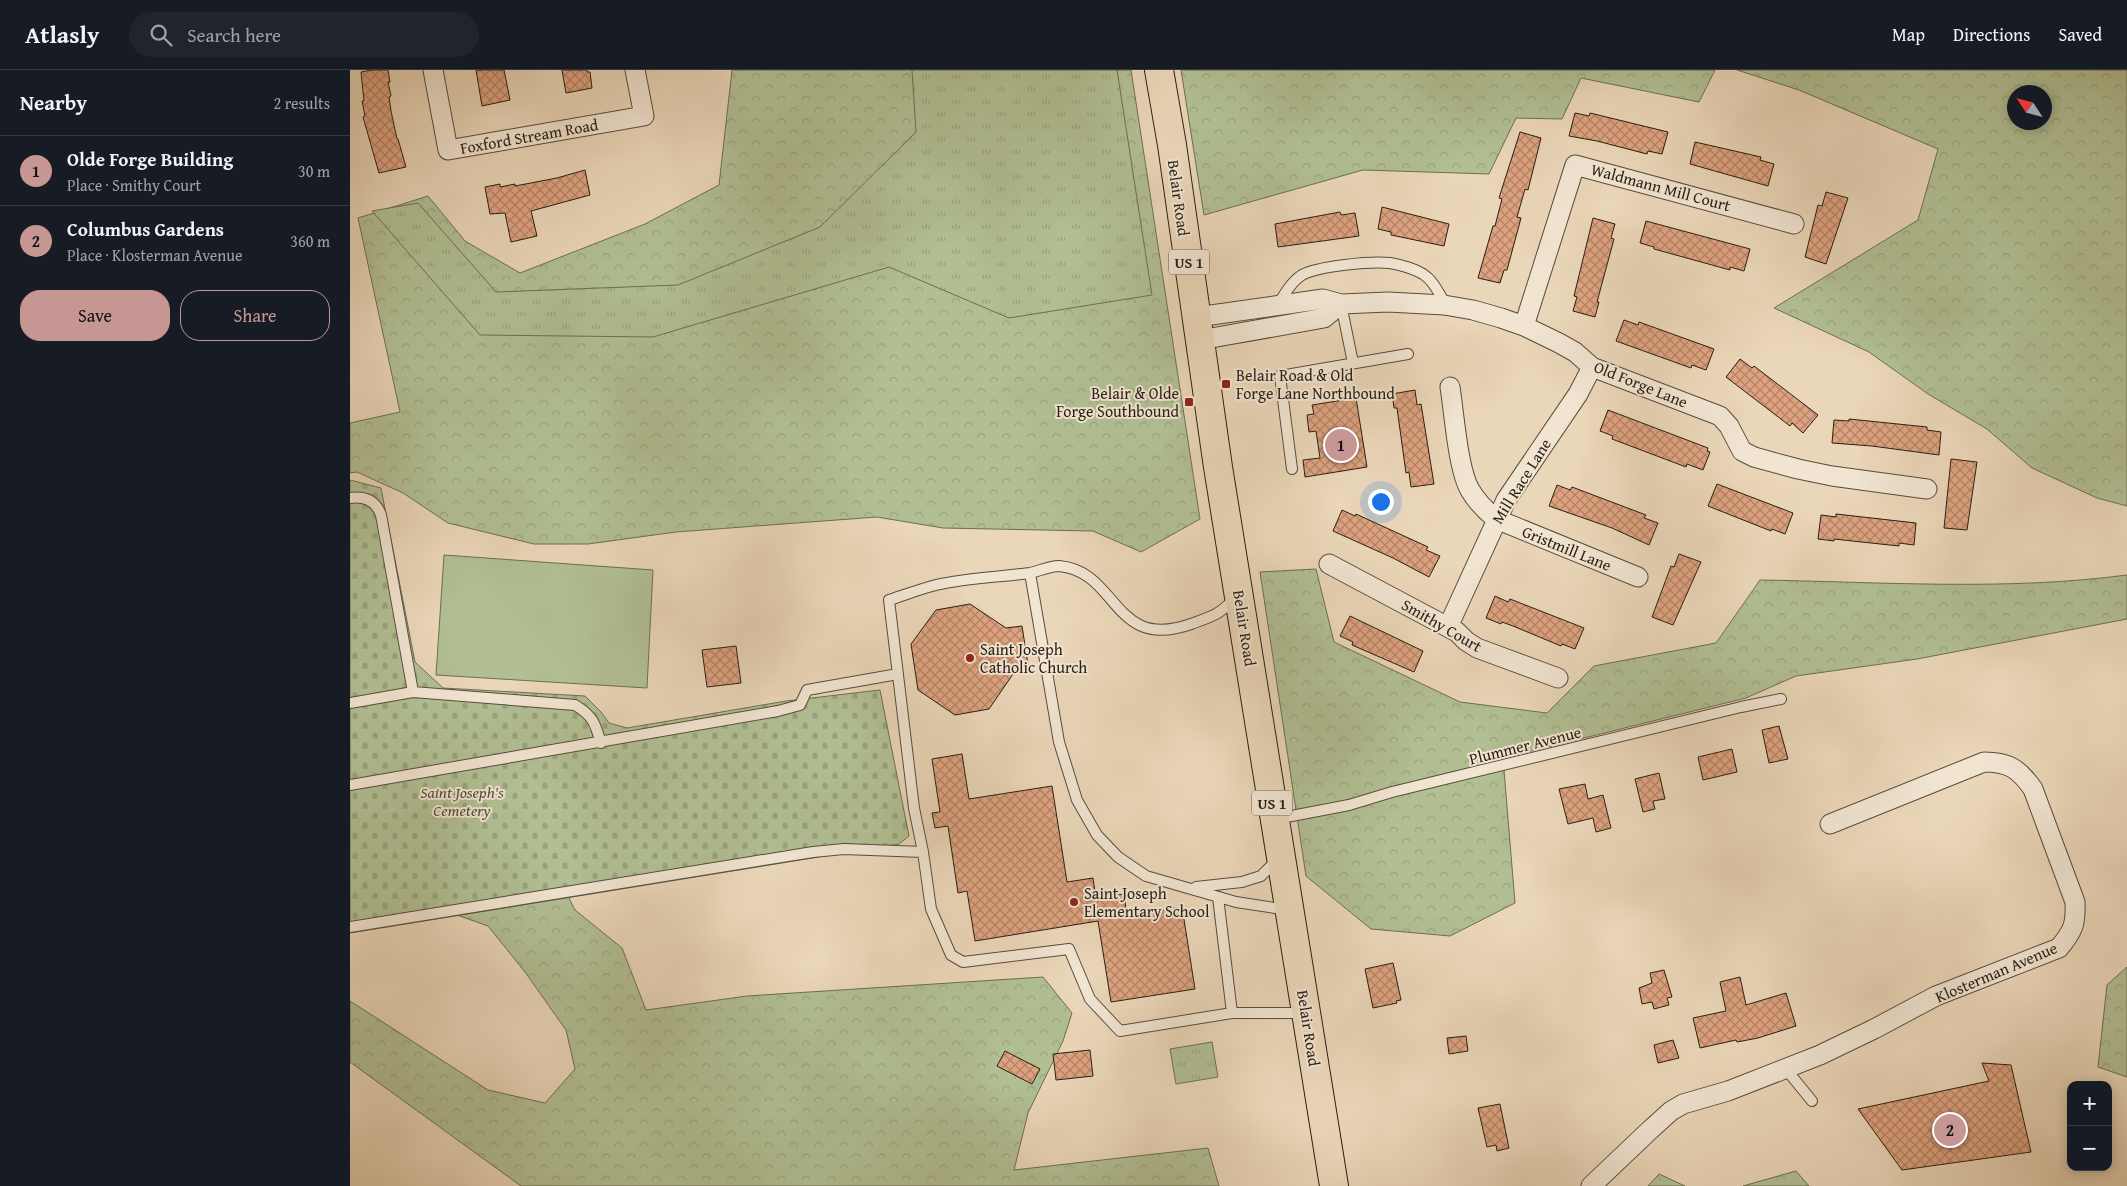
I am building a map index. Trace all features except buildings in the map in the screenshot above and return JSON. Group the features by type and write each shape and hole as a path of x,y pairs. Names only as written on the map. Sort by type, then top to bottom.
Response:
{"highway":[{"name":"Belair Road","path":"1158,70 1172,145 1218,467 1334,1186"}],"street":[{"name":"Foxford Stream Road","path":"432,70 448,150 644,116 635,70"},
{"name":"Waldmann Mill Court","path":"1524,326 1575,165 1794,224"},
{"name":"Old Forge Lane","path":"1198,328 1277,306 1323,299 1341,304 1388,302 1446,305 1473,310 1524,326 1567,347 1592,367 1720,416 1729,426 1742,450 1754,457 1832,476 1927,489"},
{"path":"1198,328 1324,318 1341,304"},
{"name":"Mill Race Lane","path":"1448,627 1506,500 1578,394 1592,367"},
{"path":"1450,387 1464,474 1469,489 1481,506 1496,520"},
{"name":"Gristmill Lane","path":"1496,520 1638,577"},
{"name":"Smithy Court","path":"1329,564 1448,627 1477,648 1558,678"},
{"name":"Klosterman Avenue","path":"1591,1186 1671,1111 1683,1104 1728,1091 1820,1055 1936,996 2059,948 2072,932 2076,918 2075,902 2033,789 2024,775 2012,767 1998,762 1984,762 1830,824"}],"lane":[{"path":"1277,306 1292,283 1301,276 1318,269 1389,263 1414,269 1424,275 1432,283 1446,305"},
{"path":"1341,304 1353,363"},
{"path":"1292,470 1280,376 1408,354"},
{"path":"350,498 366,498 377,506 380,515 413,692"},
{"path":"1239,593 1221,613 1185,626 1156,631 1134,622 1079,570 1058,566 1030,572 937,585 889,600 914,808 923,852 931,910 951,955 963,962 1069,949 1090,999 1120,1031 1232,1013 1307,1013"},
{"path":"1030,572 1059,742 1077,800 1097,835 1118,857 1146,876 1236,902 1289,910"},
{"path":"350,786 778,711 800,704 807,690 898,674"},
{"path":"350,703 413,692 575,705 586,711 595,722 601,743"},
{"name":"Plummer Avenue","path":"1275,819 1349,806 1392,792 1741,707 1781,699"},
{"path":"350,927 813,852 844,849 923,852"},
{"path":"1191,888 1242,882 1261,876 1280,857"},
{"path":"1218,897 1232,1013"},
{"path":"1786,1068 1812,1101"}],"green space":[{"path":"732,70 1131,70 1200,519 1141,552 1093,531 943,528 877,517 676,532 588,544 534,544 448,523 403,493 357,472 350,473 350,423 400,412 358,218 428,196 465,241 520,273 645,224 719,185"},
{"path":"912,70 1117,70 1152,295 1009,318 889,267 653,337 480,335 372,211 418,203 496,292 678,285 820,227 916,132"},
{"path":"1181,70 1715,70 1699,102 1581,78 1562,119 1516,118 1489,174 1363,170 1204,215"},
{"path":"1737,70 2127,70 2127,506 2097,498 2032,468 1987,429 1928,394 1869,352 1774,308 1918,220 1938,149 1799,90"},
{"name":"Saint Joseph's Cemetery","path":"350,480 381,488 415,662 443,688 585,696 609,723 627,728 786,701 880,690 909,836 899,844 350,933"},
{"path":"444,555 653,570 647,688 436,675"},
{"path":"1316,569 1334,642 1460,702 1547,713 1594,666 1716,643 1760,580 1898,584 1990,584 2036,583 2127,575 2127,619 1917,659 1796,676 1746,698 1503,758 1515,903 1450,936 1371,929 1306,876 1260,572"},
{"path":"558,876 575,910 622,948 646,1010 747,996 1043,977 1072,1013 1063,1041 1028,1113 1014,1170 1208,1148 1219,1186 521,1186 350,1062 350,1001 488,1090 545,1103 575,1069 566,1030 525,972 488,926 434,907"},
{"path":"2127,967 2127,1077 2098,1067 2107,985"},
{"path":"1212,1042 1218,1077 1176,1084 1170,1049"},
{"path":"1796,1171 1809,1186 1743,1186"},
{"path":"1659,1174 1685,1186 1648,1186"}],"place":[{"name":"Belair Road & Old Forge Lane Northbound","path":"1226,384"},
{"name":"Belair & Olde Forge Southbound","path":"1189,402"},
{"name":"Olde Forge Building","path":"1341,445"},
{"name":"Saint Joseph Catholic Church","path":"970,658"},
{"name":"Saint Joseph Elementary School","path":"1074,902"},
{"name":"Columbus Gardens","path":"1950,1130"}]}
